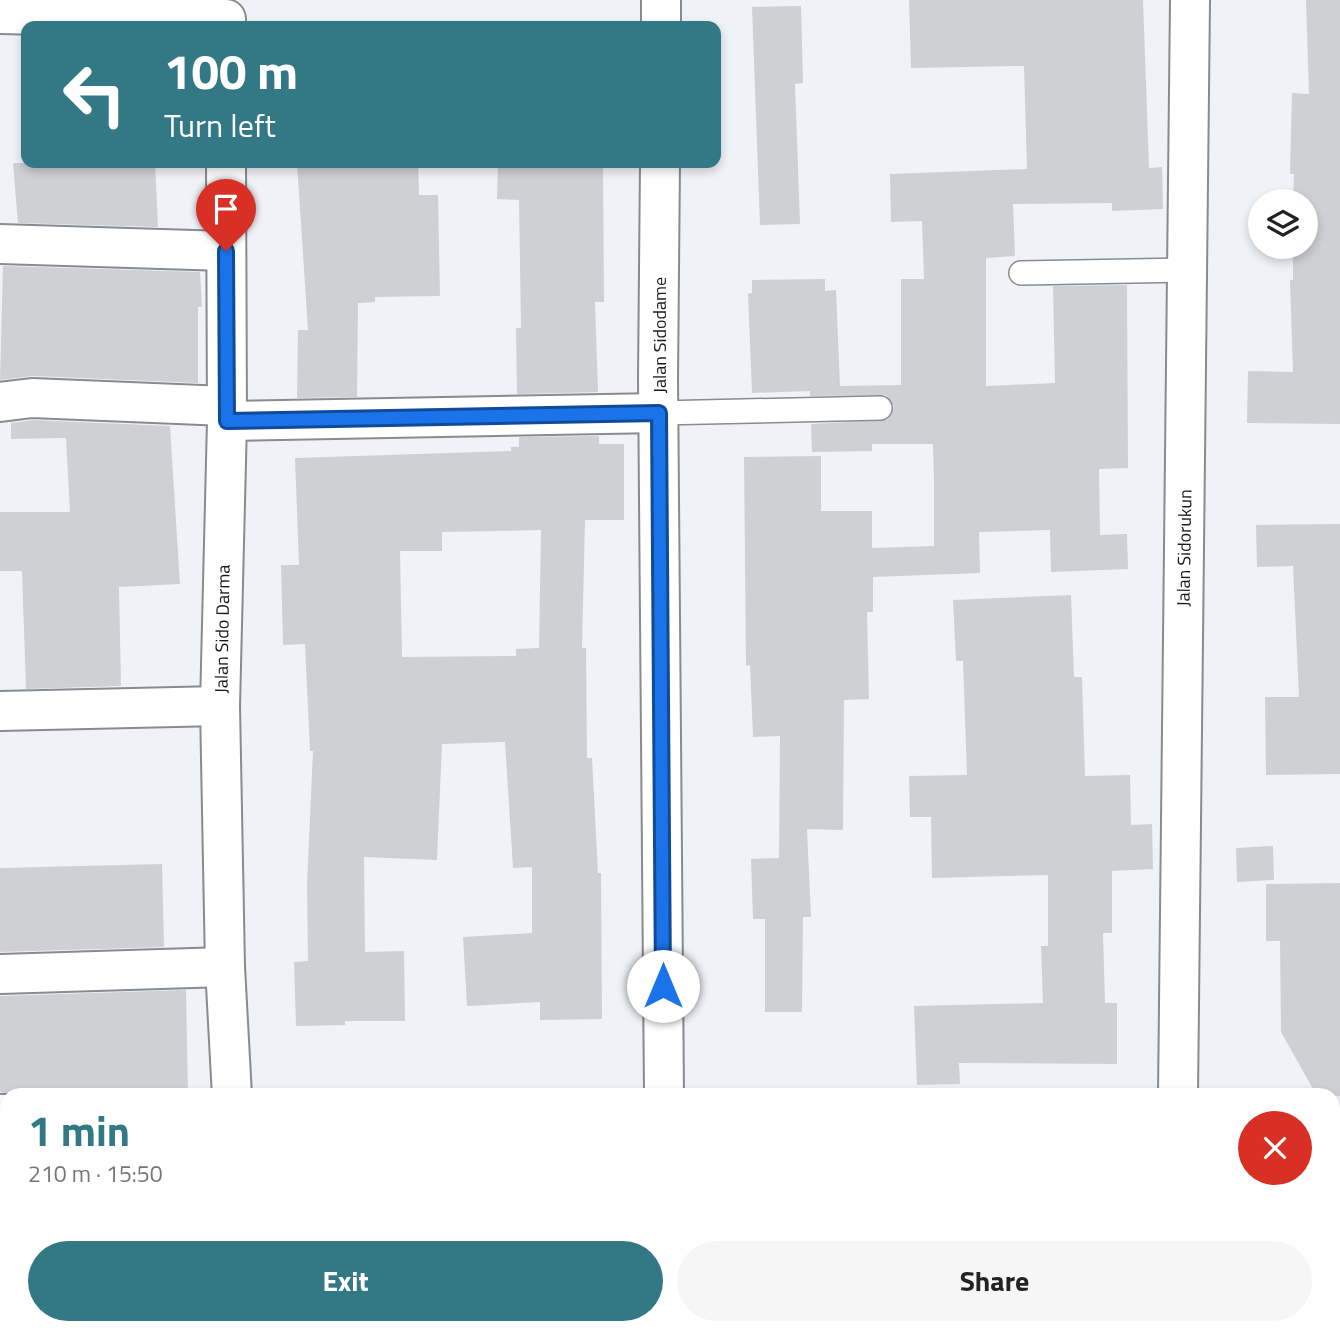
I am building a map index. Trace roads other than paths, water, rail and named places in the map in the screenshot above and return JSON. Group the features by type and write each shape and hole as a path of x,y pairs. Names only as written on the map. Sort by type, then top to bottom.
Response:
{"street":[{"path":"661,0 661,21"},
{"name":"Jalan Sidorukun","path":"1178,1088 1190,0"},
{"path":"0,14 226,15"},
{"name":"Jalan Sido Darma","path":"226,168 226,414 220,706 225,967 232,1088"},
{"name":"Jalan Sidodame","path":"660,168 664,1088"},
{"path":"0,244 226,251"},
{"path":"0,402 32,398 226,414 659,413"},
{"path":"0,711 220,706"},
{"path":"0,974 225,967"}],"lane":[{"path":"1021,273 1187,270"},
{"path":"659,413 880,408"}]}
